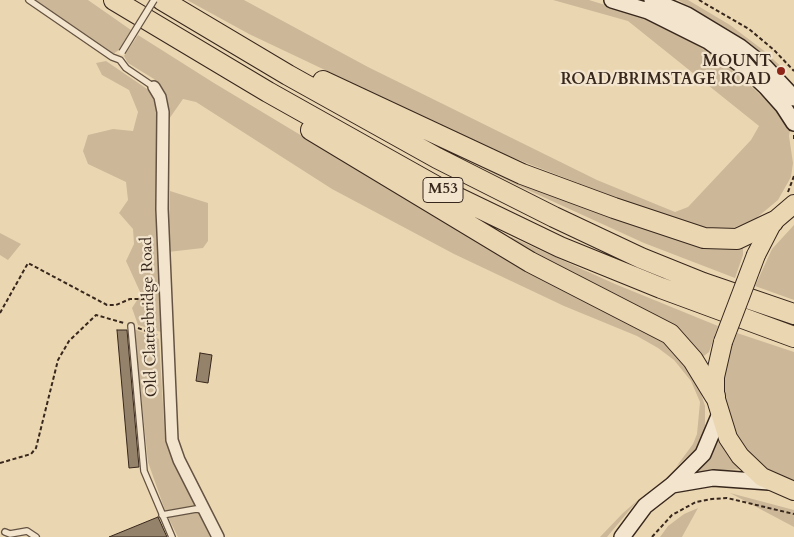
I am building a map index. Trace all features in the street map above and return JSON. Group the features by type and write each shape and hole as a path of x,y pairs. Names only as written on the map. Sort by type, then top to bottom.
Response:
{"highway":[{"name":"M53","path":"114,0 268,92 448,193 570,250 661,288 794,337"},
{"name":"M53","path":"162,0 288,75 437,158 554,217 641,258 702,283 794,314"},
{"path":"151,23 252,94 483,234 583,291 670,334 693,360 715,396"},
{"path":"203,25 522,174 614,208 715,240 737,239 783,214"}],"main road":[{"path":"612,0 648,11 708,41 748,70 766,87 783,106 794,123"},
{"path":"658,1 716,31 740,47 764,66 794,98"},
{"path":"770,482 740,456 731,444 719,416 715,396 715,377 723,342 756,255 783,214 794,193"},
{"path":"622,537 645,506 672,485 703,454 719,416"},
{"path":"672,485 713,478 770,482 794,491"}],"street":[{"name":"Old Clatterbridge Road","path":"154,87 160,98 163,112 161,159 166,338 172,440 178,460 218,537"}],"lane":[{"path":"29,0 112,57 120,60 126,68 154,87"},
{"path":"120,60 122,52 154,0"},
{"path":"131,326 144,471 172,537"},
{"path":"162,515 196,509 203,510"},
{"path":"5,532 10,534 27,531 36,537"}],"path":[{"path":"700,0 748,29 774,50 794,71"},
{"path":"794,135 794,141"},
{"path":"0,312 28,263 108,305 116,305 130,299 165,299"},
{"path":"0,463 31,454 36,448 43,429 58,360 69,341 89,319 96,315 166,338"},
{"path":"652,537 672,515 696,502 727,498 794,514"}],"shaded area":[{"path":"34,0 88,0 131,30 119,50 113,54"},
{"path":"187,0 244,0 368,67 597,180 675,212 688,207 751,140 759,126 628,21 553,0 589,0 638,15 678,33 731,67 773,107 790,130 789,136 793,163 791,177 778,200 754,220 728,230 700,230 498,152 249,34"},
{"path":"678,0 688,0 730,25 763,50 787,72 785,73 733,32"},
{"path":"138,35 214,83 530,273 675,346 700,390 705,406 705,427 698,447 676,467 693,444 697,434 700,402 691,381 674,360 658,348 637,336 564,306 454,254 332,189 196,102 183,99 169,119 166,101 154,79 128,63 124,56"},
{"path":"106,61 150,91 158,111 161,332 138,325 132,308 141,294 126,261 134,244 133,229 119,213 128,200 126,182 88,164 83,151 88,135 113,129 133,131 138,112 129,90 102,75 96,63"},
{"path":"460,154 566,197 704,249 743,248 743,255 735,278 644,243 519,186 460,157"},
{"path":"170,191 208,203 208,241 203,248 168,252"},
{"path":"794,225 794,300 755,286 772,249"},
{"path":"0,233 21,244 8,260 0,255"},
{"path":"511,237 615,284 718,326 709,352 700,359 509,243"},
{"path":"134,329 159,339 165,439 210,537 178,537 166,513 148,462"},
{"path":"737,333 794,352 794,484 767,471 747,452 734,430 725,400 724,377"},
{"path":"718,437 742,469 698,472 696,470 714,449"},
{"path":"730,493 794,510 794,527"},
{"path":"638,500 607,537 600,537 623,513"},
{"path":"698,508 682,537 660,537 668,526 684,514"}],"building":[{"path":"117,330 127,330 139,467 129,468"},
{"path":"200,353 212,355 208,383 196,381"},
{"path":"158,517 167,537 109,537"}],"place":[{"name":"MOUNT ROAD/BRIMSTAGE ROAD","path":"781,71"}]}
